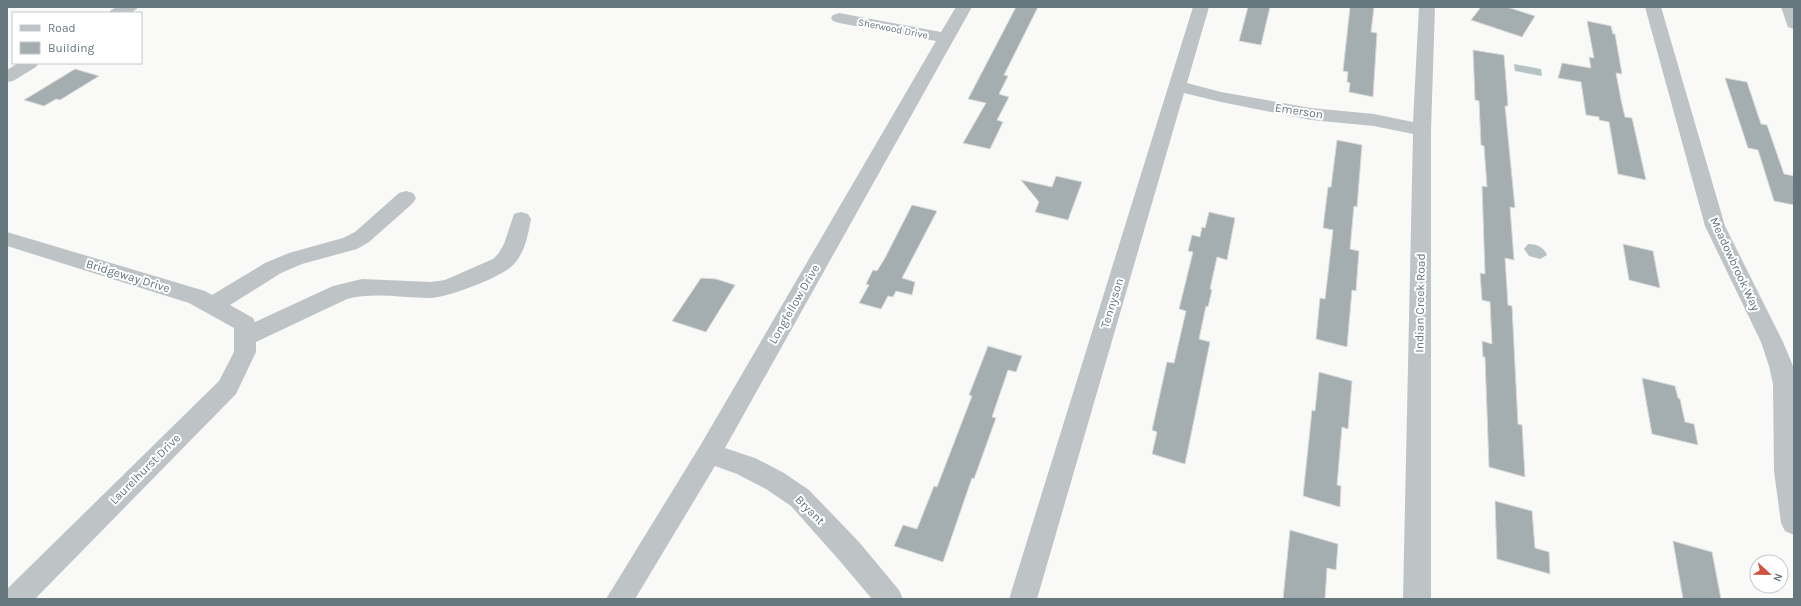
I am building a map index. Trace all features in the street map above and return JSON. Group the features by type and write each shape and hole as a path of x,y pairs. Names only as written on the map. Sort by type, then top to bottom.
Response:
{"street":[{"path":"119,12 131,7"},
{"name":"Longfellow Drive","path":"620,599 709,454 964,7"},
{"name":"Tennyson","path":"1023,599 1201,7"},
{"name":"Indian Creek Road","path":"1417,599 1422,130 1427,7"},
{"name":"Meadowbrook Way","path":"1653,7 1714,226 1772,342 1781,366 1785,384 1787,471 1794,523"},
{"path":"1789,7 1794,24"},
{"name":"Sherwood Drive","path":"839,18 946,38"},
{"path":"7,77 28,64"},
{"name":"Emerson","path":"1178,86 1221,97 1311,114 1374,120 1422,130"},
{"path":"212,306 273,268 296,258 350,244 362,237 406,198"},
{"path":"245,331 341,292 355,288 379,287 431,290 449,287 501,264 507,259 512,251 521,219"},
{"name":"Bridgeway Drive","path":"7,239 197,298 212,306 245,331"},
{"name":"Laurelhurst Drive","path":"16,599 228,387 245,352 245,331"},
{"name":"Bryant","path":"709,454 746,466 775,481 800,498 849,551 889,599"}],"shaded area":[{"path":"1514,64 1541,69 1542,76 1515,71"},
{"path":"1528,244 1539,246 1547,255 1540,259 1529,256 1524,249"}],"building":[{"path":"1016,7 1038,7 1004,75 1008,76 999,94 1009,97 997,120 1003,122 990,149 963,143 986,103 968,99"},
{"path":"1248,7 1270,7 1261,45 1239,41"},
{"path":"1350,7 1374,7 1371,32 1377,33 1373,97 1349,92 1350,83 1347,82 1348,72 1343,71"},
{"path":"1481,7 1507,7 1535,16 1522,37 1471,20"},
{"path":"1587,21 1611,26 1613,34 1615,34 1622,74 1616,73 1621,100 1625,117 1632,118 1646,180 1618,174 1609,122 1599,120 1599,117 1586,115 1581,82 1558,78 1562,63 1591,68 1589,57 1594,58"},
{"path":"1473,50 1504,55 1508,106 1505,106 1515,208 1510,207 1514,260 1505,258 1508,305 1512,306 1518,424 1522,425 1525,477 1489,467 1485,357 1483,357 1482,341 1492,344 1490,302 1482,300 1480,273 1485,274 1482,186 1487,187 1484,146 1481,145 1479,101 1475,100"},
{"path":"75,69 99,76 60,100 56,99 44,106 24,100"},
{"path":"1725,78 1747,82 1761,124 1767,125 1784,174 1794,176 1794,205 1774,201 1758,150 1748,148"},
{"path":"1337,140 1362,145 1357,207 1354,206 1350,249 1359,251 1356,291 1352,290 1347,347 1316,339 1320,298 1325,299 1333,230 1323,228 1328,187 1331,187"},
{"path":"1056,176 1082,182 1068,220 1035,212 1039,202 1021,180 1052,187"},
{"path":"912,205 937,211 902,278 915,282 912,295 896,291 893,297 888,296 881,309 859,303 869,285 866,284 873,270 877,271 885,258"},
{"path":"1209,212 1235,218 1227,260 1217,257 1210,289 1212,290 1208,307 1206,306 1199,339 1210,342 1185,464 1152,454 1157,432 1152,430 1167,362 1174,363 1186,311 1179,309 1193,252 1188,251 1192,235 1200,237 1202,227 1205,228"},
{"path":"1623,244 1653,251 1660,288 1629,280"},
{"path":"701,278 716,279 735,285 706,332 672,321"},
{"path":"988,346 1022,356 1016,372 1008,370 992,417 996,418 974,479 972,478 943,562 894,546 903,525 917,529 934,486 937,487 972,396 969,395"},
{"path":"1319,372 1352,381 1348,429 1342,427 1337,485 1341,486 1340,507 1303,496 1312,410 1315,411"},
{"path":"1642,378 1675,386 1678,398 1680,399 1685,422 1694,424 1698,445 1652,434"},
{"path":"1495,501 1532,511 1535,548 1549,552 1550,574 1497,559"},
{"path":"1290,530 1338,544 1336,570 1327,568 1325,599 1283,599"},
{"path":"1673,541 1712,552 1721,599 1683,599"}]}
